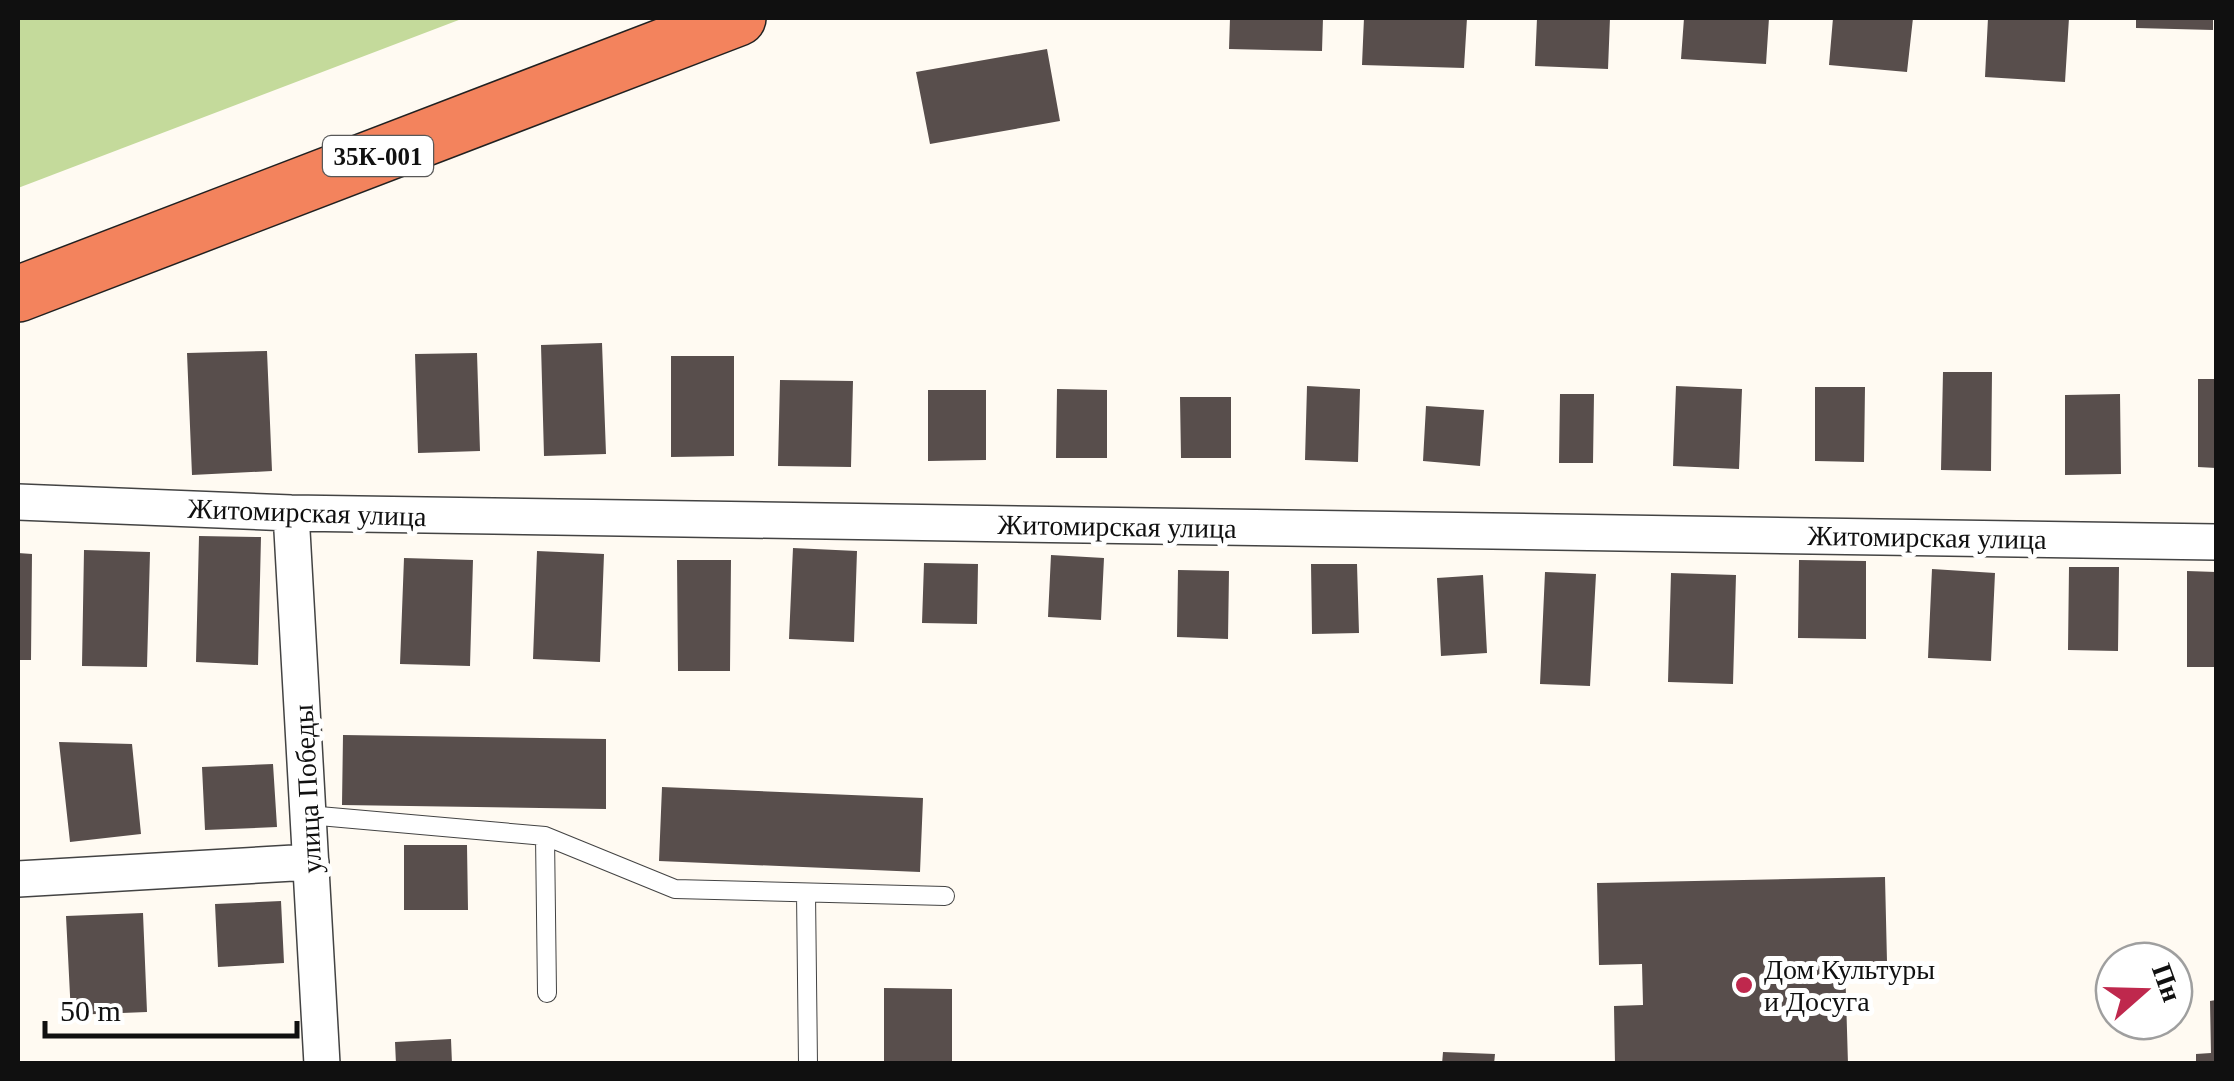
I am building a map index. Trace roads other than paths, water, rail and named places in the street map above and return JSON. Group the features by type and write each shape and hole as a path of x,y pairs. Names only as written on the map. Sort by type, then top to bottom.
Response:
{"highway":[{"name":"35К-001","path":"18,294 738,18"}],"street":[{"name":"Житомирская улица","path":"18,502 291,514 2216,542"},
{"name":"улица Победы","path":"291,514 322,1064"},
{"path":"18,880 311,862"}],"lane":[{"path":"308,815 544,836 676,889 945,896"},
{"path":"544,836 547,994"},
{"path":"806,892 808,1064"}],"place":[{"name":"Дом Культуры и Досуга","path":"1744,985"}]}
